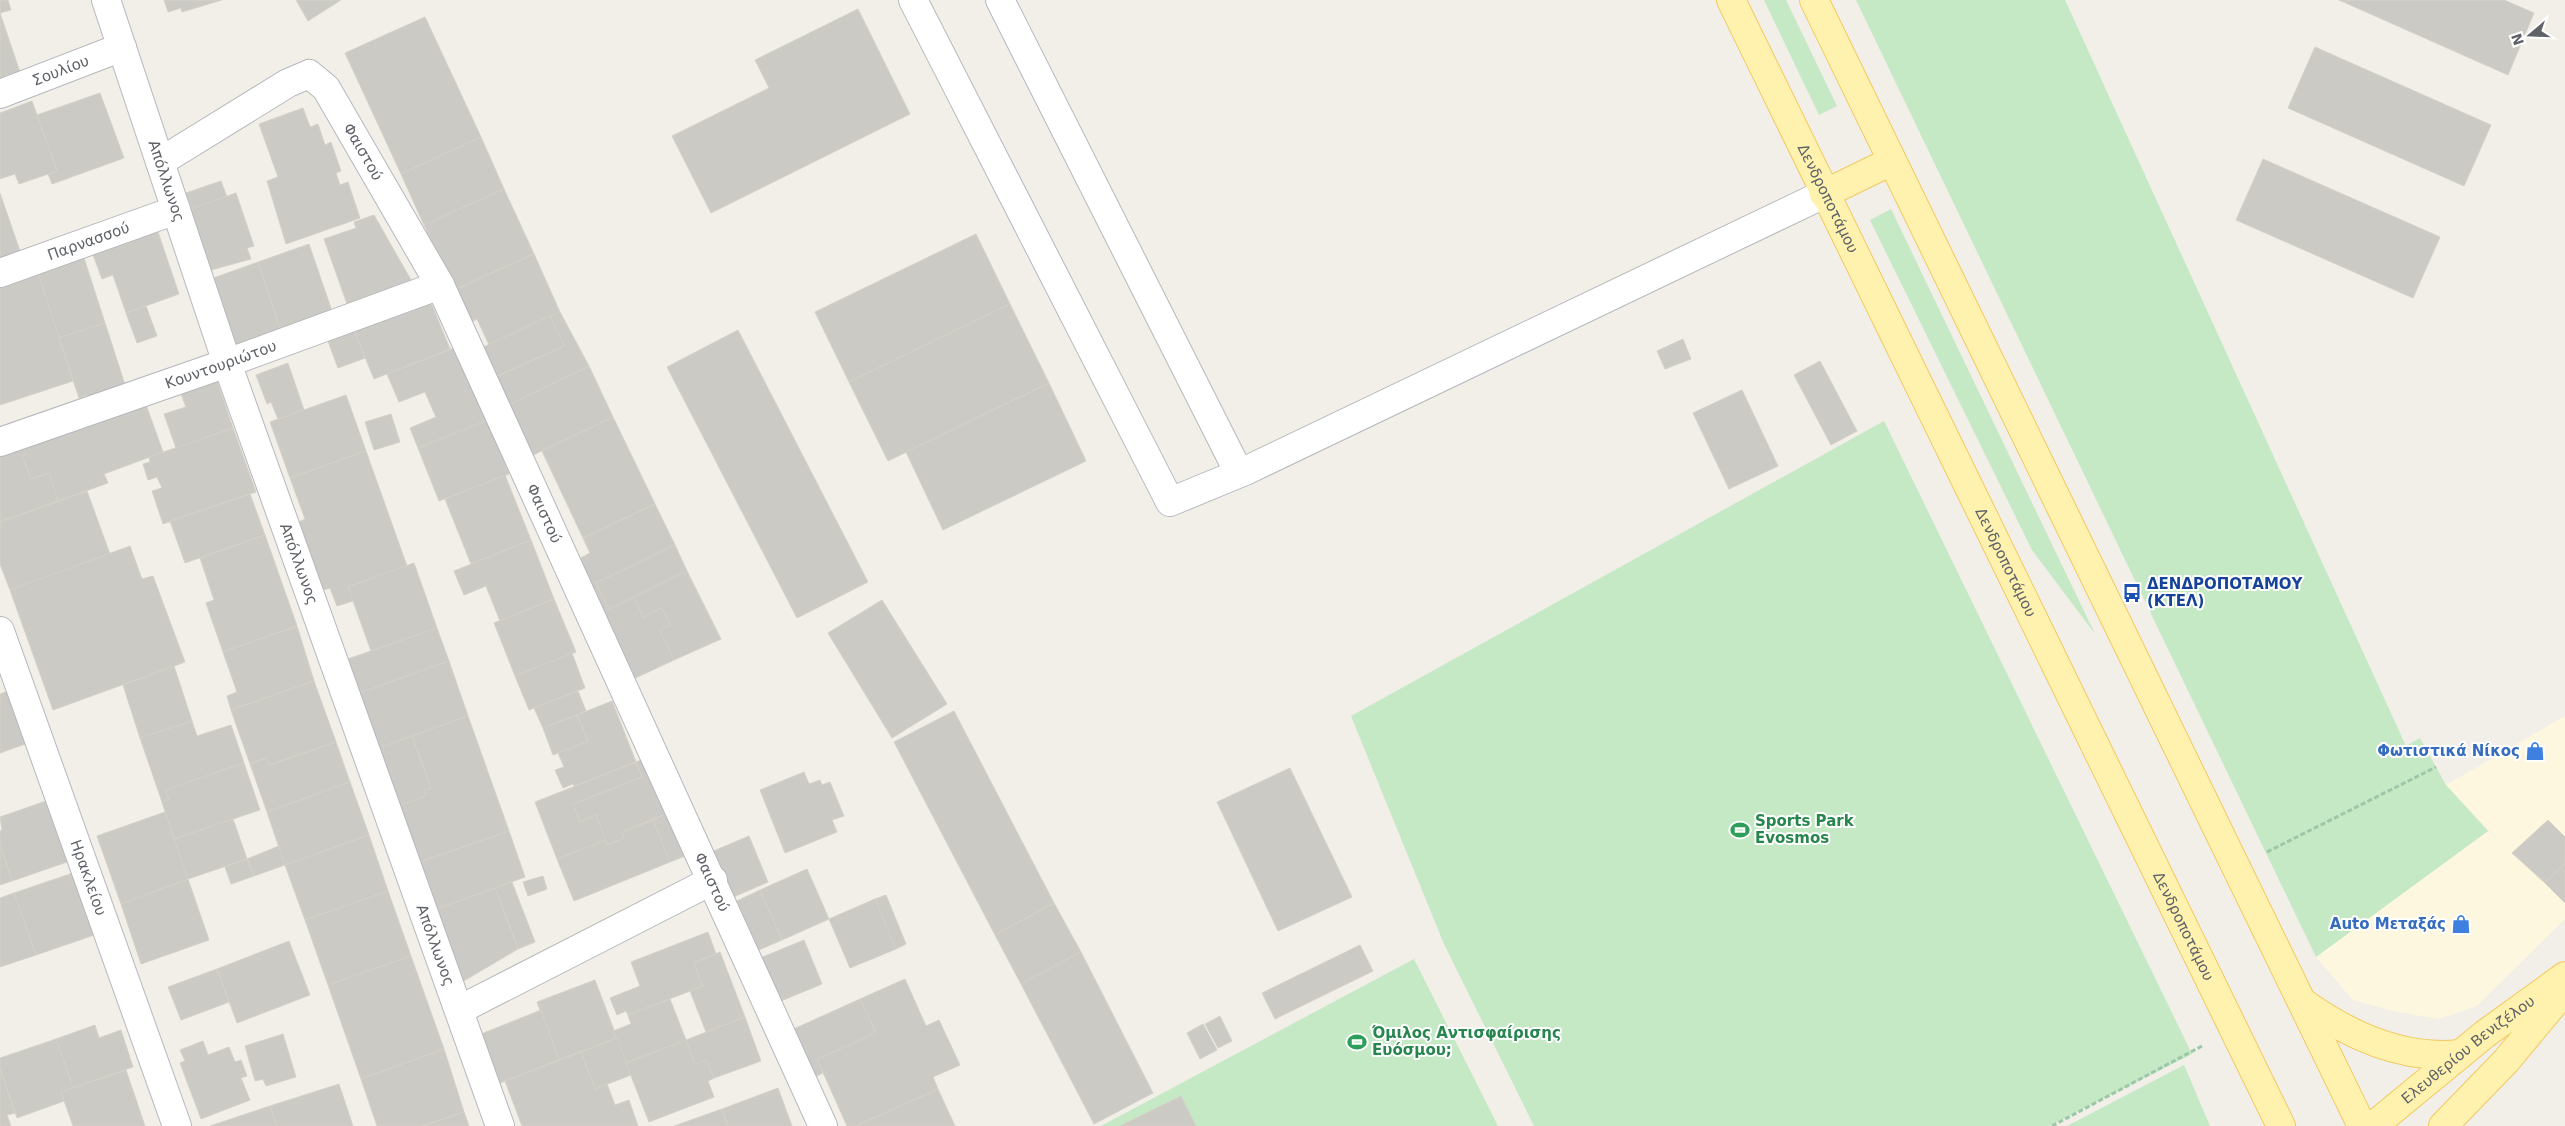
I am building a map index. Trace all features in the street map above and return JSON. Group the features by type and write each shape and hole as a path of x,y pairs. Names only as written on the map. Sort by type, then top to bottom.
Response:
{"main road":[{"name":"Δενδροποτάμου","path":"1731,0 1824,194 2281,1126"},
{"path":"1814,0 2304,1003 2362,1126"},
{"path":"1824,194 1892,161"},
{"name":"Ελευθερίου Βενιζέλου","path":"2373,1126 2460,1054 2565,976"},
{"name":"Ελευθερίου Βενιζέλου","path":"2443,1126 2506,1061 2565,990"},
{"path":"2304,1003 2336,1025 2377,1044 2446,1055 2460,1054"}],"street":[{"name":"Απόλλωνος","path":"106,0 227,363 500,1126"},
{"path":"913,0 1170,502 1239,474 1697,257 1824,194"},
{"path":"1000,0 1239,474"},
{"name":"Σουλίου","path":"0,94 122,48"},
{"name":"Φαιστού","path":"160,162 288,83 309,74 326,88 440,284 713,880 823,1126"},
{"name":"Παρνασσού","path":"0,273 176,210"},
{"name":"Κουντουριώτου","path":"0,442 227,363 440,284"},
{"name":"Ηρακλείου","path":"0,631 177,1126"},
{"path":"459,1010 713,880"}],"path":[{"path":"2237,867 2436,766"},
{"path":"2052,1126 2234,1029"}],"shaded area":[{"name":"Auto Μεταξάς","path":"2565,716 2565,919 2477,1006 2439,1019 2393,1011 2353,1000 2316,957 2488,831 2500,842 2446,785"}],"green space":[{"path":"1764,0 1786,0 1837,106 1819,115"},
{"path":"1856,0 2065,0 2406,746 2420,738 2446,785 2488,831 2316,957"},
{"path":"1891,209 2095,634 2032,550 1870,220"},
{"name":"Sports Park Evosmos","path":"1884,421 2192,1054 2049,1126 1534,1126 1444,944 1351,716"},
{"name":"Όμιλος Αντισφαίρισης Ευόσμου;","path":"1414,959 1498,1126 1101,1126"},
{"path":"2184,1065 2210,1126 2067,1126"}],"building":[{"path":"0,0 8,0 11,10 0,13"},
{"path":"164,0 222,0 182,12 181,8 168,12"},
{"path":"296,0 341,0 308,21"},
{"path":"2339,0 2504,0 2534,13 2508,75"},
{"path":"858,9 910,114 711,213 672,136 769,88 755,60"},
{"path":"0,13 22,78 0,85"},
{"path":"425,17 481,137 401,174 345,53"},
{"path":"2315,47 2491,125 2464,186 2288,108"},
{"path":"100,93 124,158 52,184 48,174 57,171 37,115"},
{"path":"32,101 57,171 19,184 15,174 0,179 0,113"},
{"path":"303,108 310,127 318,124 325,145 331,142 341,171 336,173 340,185 348,182 360,218 286,244 267,181 278,177 259,124"},
{"path":"481,137 504,189 424,225 401,174"},
{"path":"2263,159 2440,237 2413,298 2236,220"},
{"path":"221,181 227,197 192,209 186,193"},
{"path":"504,189 534,254 454,290 424,225"},
{"path":"0,193 21,254 0,262"},
{"path":"236,193 254,246 247,248 251,259 200,273 188,210"},
{"path":"374,215 411,280 347,304 324,239 356,228 354,222"},
{"path":"157,229 179,294 126,313 113,275 102,279 92,252"},
{"path":"976,234 1010,304 849,382 815,312"},
{"path":"309,244 333,314 281,332 258,262"},
{"path":"534,254 560,312 489,345 477,319 469,323 454,290"},
{"path":"83,255 105,323 59,338 37,269"},
{"path":"258,262 281,332 233,350 208,280"},
{"path":"37,269 73,381 0,405 0,281"},
{"path":"429,298 450,349 374,379 353,328"},
{"path":"1010,304 1049,383 888,461 849,382"},
{"path":"146,306 157,336 137,343 126,313"},
{"path":"560,312 589,366 505,407 493,378 564,346 550,316"},
{"path":"550,316 564,346 493,378 479,349"},
{"path":"105,323 126,388 89,400 87,395 79,398 59,338"},
{"path":"353,328 365,358 338,368 325,333"},
{"path":"738,330 868,582 797,618 667,367"},
{"path":"1683,339 1691,359 1665,369 1657,351"},
{"path":"459,346 488,420 418,448 410,428 436,417 425,392 399,402 387,374"},
{"path":"1820,361 1857,431 1831,445 1794,375"},
{"path":"288,363 304,410 278,419 271,402 267,404 256,375"},
{"path":"589,366 613,417 529,457 505,407"},
{"path":"216,378 233,428 176,448 164,414 186,407 180,391"},
{"path":"1049,383 1086,461 943,530 906,452"},
{"path":"1742,390 1778,466 1729,489 1693,413"},
{"path":"346,395 366,451 290,478 270,422"},
{"path":"145,402 163,452 104,474 108,483 58,501 49,473 31,479 22,456 26,454 22,443"},
{"path":"391,414 400,442 374,450 365,422"},
{"path":"613,417 655,504 583,538 542,451"},
{"path":"488,420 509,474 439,501 418,448"},
{"path":"233,428 256,492 163,524 152,491 162,488 157,477 148,480 143,464 150,462 149,457"},
{"path":"22,443 26,454 22,456 31,479 49,473 58,501 0,522 0,451"},
{"path":"366,451 407,566 348,587 353,601 337,606 330,588 323,590 299,522 305,519 290,478"},
{"path":"505,475 531,540 471,564 445,499"},
{"path":"87,491 110,554 10,590 0,564 0,522"},
{"path":"250,494 265,535 185,563 170,521"},
{"path":"655,504 675,545 596,583 609,609 600,613 575,561 590,553 583,538"},
{"path":"265,535 297,626 223,652 206,603 214,600 200,558"},
{"path":"531,540 554,599 500,621 486,586 464,595 454,571"},
{"path":"675,545 687,571 609,609 596,583"},
{"path":"130,546 142,579 153,576 185,662 53,710 10,590"},
{"path":"414,563 437,628 371,651 348,587"},
{"path":"687,571 721,639 674,660 660,630 670,625 662,608 643,617 634,597"},
{"path":"634,597 643,617 662,608 670,625 660,630 674,660 629,681 600,613"},
{"path":"554,599 576,652 515,676 494,623"},
{"path":"882,600 947,704 892,738 828,633"},
{"path":"297,626 314,681 231,710 227,696 237,692 223,652"},
{"path":"437,628 449,661 357,694 345,660"},
{"path":"572,653 585,688 529,710 515,676"},
{"path":"449,661 468,716 376,749 357,694"},
{"path":"174,666 192,721 140,738 123,685"},
{"path":"314,681 336,742 269,765 266,758 250,764 231,710"},
{"path":"16,688 34,741 0,753 0,694"},
{"path":"578,691 586,711 543,728 534,708"},
{"path":"612,701 636,762 574,786 573,784 563,788 555,770 564,767 558,753 588,741 577,715"},
{"path":"954,711 1054,903 995,935 894,742"},
{"path":"577,715 588,741 553,755 543,728"},
{"path":"468,716 509,831 417,863 397,806 426,796 424,790 431,788 412,736"},
{"path":"192,721 197,736 231,725 244,763 165,790 169,800 162,802 140,738"},
{"path":"412,736 431,788 424,790 426,796 397,806 376,749"},
{"path":"336,742 350,782 267,812 250,764 266,758 269,765"},
{"path":"646,758 668,813 622,832 624,838 607,845 596,815 580,822 573,804 642,777 636,762"},
{"path":"636,762 642,777 573,804 580,822 596,815 606,840 557,859 535,802"},
{"path":"244,763 260,810 174,839 162,802 169,800 165,790"},
{"path":"1290,768 1352,897 1278,931 1217,802"},
{"path":"804,772 809,784 820,780 822,785 830,782 844,816 832,820 837,832 785,853 760,790"},
{"path":"350,782 369,835 285,865 267,812"},
{"path":"46,801 67,862 12,881 0,845 0,831 2,830 0,817"},
{"path":"165,812 188,879 121,904 97,836"},
{"path":"668,813 685,856 670,862 653,820"},
{"path":"233,819 247,859 188,879 174,839"},
{"path":"653,820 670,862 574,901 557,859 606,840 607,845 624,838 622,832"},
{"path":"2548,820 2565,837 2565,863 2545,883 2512,853"},
{"path":"509,831 525,877 434,910 417,863"},
{"path":"369,835 388,891 305,920 285,865"},
{"path":"749,836 768,882 729,899 709,853"},
{"path":"0,845 12,881 0,885"},
{"path":"279,846 285,865 254,876 247,859"},
{"path":"247,859 254,876 231,884 225,867"},
{"path":"2565,863 2565,903 2545,883"},
{"path":"807,869 829,919 782,940 760,890"},
{"path":"79,871 100,933 36,955 14,893"},
{"path":"543,876 547,889 528,896 523,882"},
{"path":"188,879 209,940 141,964 121,904"},
{"path":"512,882 535,942 518,949 495,888"},
{"path":"495,888 518,949 462,982 434,910"},
{"path":"760,890 782,940 759,950 737,901"},
{"path":"388,891 411,956 328,985 305,920"},
{"path":"14,893 36,955 0,967 0,898"},
{"path":"886,895 906,944 896,949 875,899"},
{"path":"875,899 896,949 850,968 829,919"},
{"path":"1054,903 1081,952 1021,984 995,935"},
{"path":"708,932 716,954 694,963 703,986 628,1015 626,1011 617,1015 610,998 640,986 631,962"},
{"path":"804,940 822,984 776,1003 758,959"},
{"path":"289,941 310,995 237,1023 217,969"},
{"path":"1360,945 1373,971 1275,1019 1262,993"},
{"path":"720,952 745,1017 706,1032 690,991 703,986 694,963"},
{"path":"1081,952 1153,1093 1094,1124 1021,984"},
{"path":"411,956 444,1049 361,1079 328,985"},
{"path":"217,969 229,1002 181,1020 168,987"},
{"path":"905,979 926,1026 939,1020 960,1065 933,1077 938,1089 856,1126 847,1126 817,1059 876,1033 860,999"},
{"path":"595,980 617,1038 559,1060 537,1002"},
{"path":"670,999 686,1040 626,1063 613,1031 631,1024 628,1015"},
{"path":"860,999 876,1033 817,1059 823,1073 808,1080 787,1032"},
{"path":"541,1010 559,1060 500,1083 481,1034"},
{"path":"1220,1016 1232,1041 1218,1048 1205,1024"},
{"path":"745,1017 761,1061 714,1078 706,1060 695,1065 686,1040"},
{"path":"1203,1024 1217,1050 1200,1059 1187,1033"},
{"path":"95,1025 99,1038 121,1030 133,1067 73,1088 56,1039"},
{"path":"283,1034 296,1077 266,1086 263,1079 255,1081 245,1046"},
{"path":"617,1038 631,1075 595,1089 581,1052"},
{"path":"56,1039 73,1088 61,1092 64,1101 17,1118 0,1068 0,1058"},
{"path":"686,1040 695,1065 706,1060 714,1078 708,1081 714,1097 649,1122 626,1063"},
{"path":"203,1041 208,1055 229,1047 235,1062 241,1060 247,1076 241,1078 250,1100 201,1119 180,1063 185,1061 180,1050"},
{"path":"444,1049 464,1112 422,1126 377,1126 361,1079"},
{"path":"581,1052 595,1089 607,1084 615,1105 629,1100 638,1126 522,1126 505,1081"},
{"path":"0,1068 15,1113 7,1115 11,1126 0,1126"},
{"path":"126,1070 145,1126 73,1126 61,1092"},
{"path":"339,1084 353,1126 277,1126 270,1106"},
{"path":"778,1088 792,1126 728,1126 722,1109"},
{"path":"938,1089 955,1126 856,1126"},
{"path":"1181,1096 1196,1126 1120,1126"},
{"path":"270,1106 277,1126 210,1126"},
{"path":"722,1109 728,1126 674,1126"},
{"path":"464,1112 469,1126 422,1126"}],"place":[{"name":"ΔΕΝΔΡΟΠΟΤΑΜΟΥ (ΚΤΕΛ)","path":"2132,593"},
{"name":"Φωτιστικά Νίκος","path":"2535,751"},
{"name":"Sports Park Evosmos","path":"1740,830"},
{"name":"Auto Μεταξάς","path":"2461,924"},
{"name":"Όμιλος Αντισφαίρισης Ευόσμου;","path":"1357,1042"}]}
